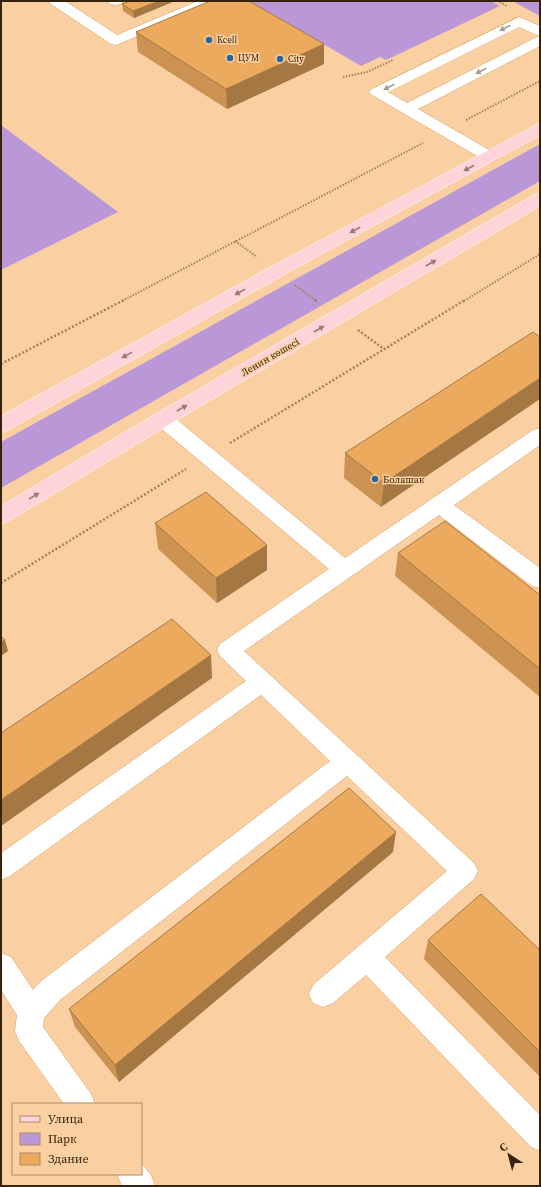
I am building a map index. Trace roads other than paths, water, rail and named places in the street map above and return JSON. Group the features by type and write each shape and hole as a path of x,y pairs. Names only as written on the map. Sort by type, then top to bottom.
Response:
{"main road":[{"path":"1,425 277,271 540,129"},
{"name":"Ленин көшесі","path":"1,516 163,419 540,200"}],"lane":[{"path":"56,1 116,41 210,1"},
{"path":"490,157 377,92 519,21 540,32"},
{"path":"407,109 540,40"},
{"path":"163,419 345,570"},
{"path":"323,994 465,871 228,650 540,435"},
{"path":"439,504 540,580"},
{"path":"1,868 262,682"},
{"path":"80,1103 28,1031 31,1012 50,991 347,762"},
{"path":"367,957 540,1136"},
{"path":"1,966 31,1012"},
{"path":"133,1175 140,1186"}],"place":[{"name":"Kcell","path":"209,40"},
{"name":"ЦУМ","path":"230,58"},
{"name":"City","path":"280,59"},
{"name":"Болашак","path":"375,479"}]}
